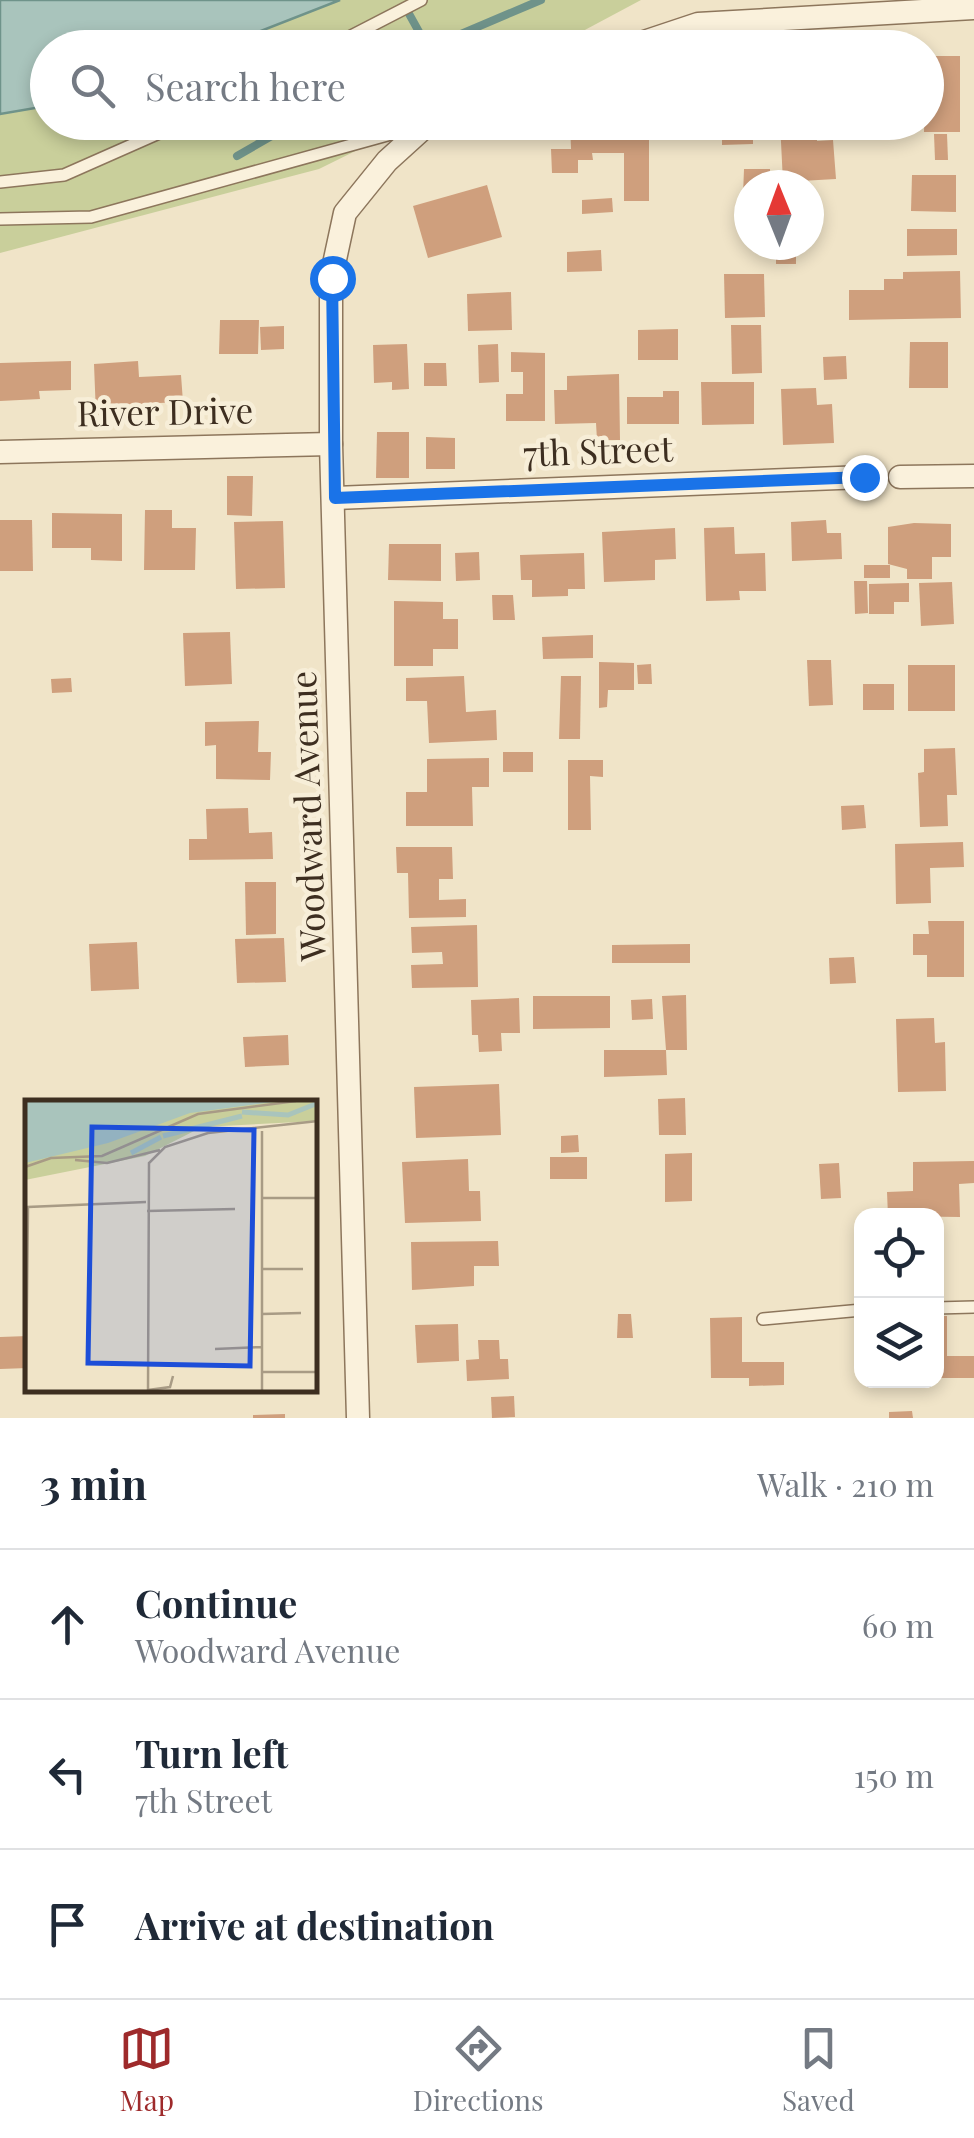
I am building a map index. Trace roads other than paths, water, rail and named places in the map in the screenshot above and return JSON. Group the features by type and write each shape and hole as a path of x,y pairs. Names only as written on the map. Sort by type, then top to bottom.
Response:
{"street":[{"path":"680,30 698,24 974,8"},
{"name":"Woodward Avenue","path":"358,1418 331,444 332,278 344,213 413,140"},
{"name":"River Drive","path":"0,452 331,444"},
{"path":"900,477 974,476"},
{"name":"7th Street","path":"335,498 864,477"}],"lane":[{"path":"363,30 421,0"},
{"path":"0,182 64,175 143,140"},
{"path":"0,219 91,217 368,140"},
{"path":"944,1308 974,1307"},
{"path":"763,1319 854,1311"}],"water":[{"path":"0,0 340,0 263,30 30,30 30,109 0,114"}],"waterway":[{"path":"470,30 541,0"},
{"path":"408,12 418,30"},
{"path":"237,156 265,140"}]}
